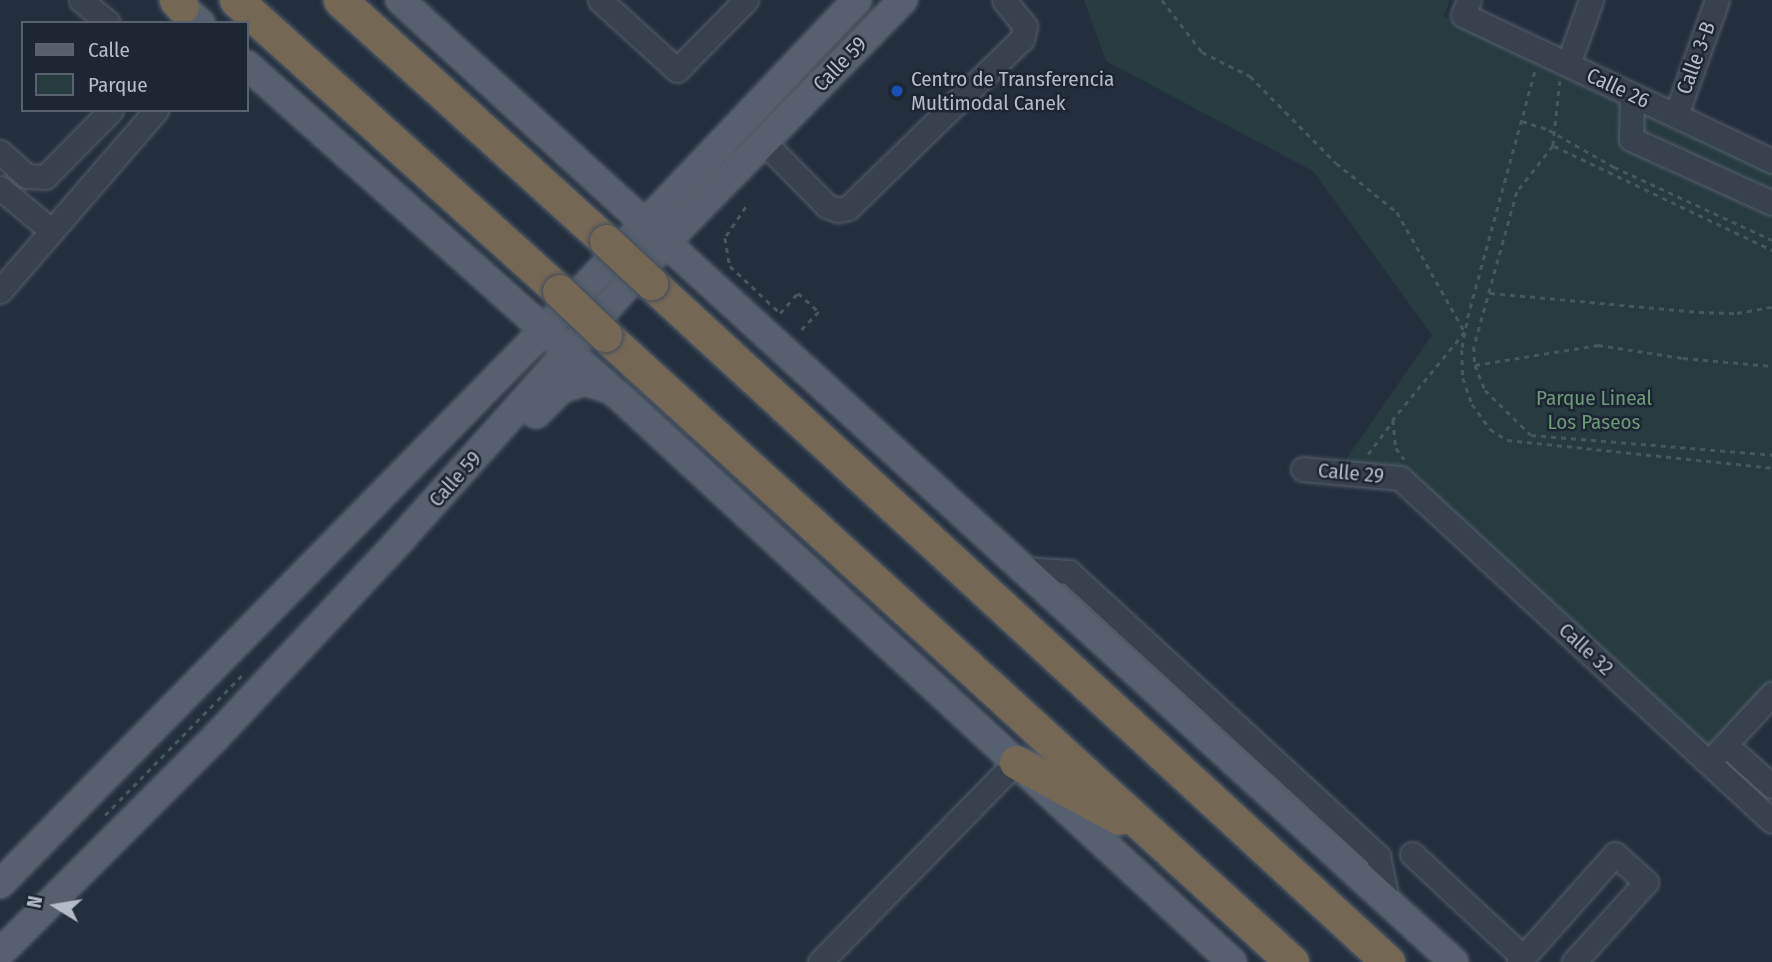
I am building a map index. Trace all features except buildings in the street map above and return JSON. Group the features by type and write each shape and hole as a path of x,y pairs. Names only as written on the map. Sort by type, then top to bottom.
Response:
{"highway":[{"path":"236,0 559,291 1292,962"},
{"path":"340,0 606,241 1388,962"},
{"path":"1016,762 1162,841"}],"main road":[{"path":"400,0 1454,962"},
{"name":"Calle 59","path":"0,884 544,330 857,0"},
{"name":"Calle 59","path":"0,953 216,737 401,539 666,242 903,0"},
{"path":"248,66 618,395 1232,962"},
{"path":"700,208 698,251 712,285"},
{"path":"401,539 477,474 561,388 584,381 600,382 618,395"}],"street":[{"path":"82,0 106,21"},
{"path":"600,0 677,70 746,0"},
{"path":"764,142 827,206 838,210 848,208 1022,38 1025,26 1004,0"},
{"path":"1566,64 1591,0"},
{"name":"Calle 3-B","path":"1675,115 1717,0"},
{"name":"Calle 26","path":"1466,8 1566,64 1772,161"},
{"path":"1632,95 1631,139 1772,203"},
{"path":"0,152 27,176 45,177 109,112"},
{"path":"0,291 154,112"},
{"path":"0,188 52,231"},
{"name":"Calle 29","path":"1303,469 1402,480"},
{"name":"Calle 32","path":"1402,480 1772,821"},
{"path":"1709,762 1772,694"},
{"path":"1726,745 1772,786"},
{"path":"820,962 1016,762"},
{"path":"1412,854 1521,959 1615,854 1646,882 1574,962"}],"path":[{"path":"1162,0 1202,52 1250,76 1336,163 1397,212 1465,332"},
{"path":"1540,51 1465,332 1463,378 1472,404 1490,429 1507,440 1772,468"},
{"path":"1566,64 1555,94 1555,133 1552,146 1517,192 1474,347 1475,365 1485,390 1517,426 1531,435 1772,455"},
{"path":"1521,121 1555,133 1614,167 1772,240"},
{"path":"1552,146 1772,250"},
{"path":"746,207 727,231 727,258 734,273 780,313 798,293 819,312 796,336"},
{"path":"1489,293 1699,312 1737,313 1772,307"},
{"path":"1354,474 1393,420 1465,332"},
{"path":"1475,365 1598,345 1636,347 1683,358 1772,366"},
{"path":"1393,420 1396,448 1407,472 1402,480"},
{"path":"103,817 249,668"}],"green space":[{"name":"Parque Lineal Los Paseos","path":"1084,0 1450,0 1444,16 1772,171 1772,689 1709,762 1399,469 1344,462 1432,335 1313,171 1106,61"}],"place":[{"name":"Centro de Transferencia Multimodal Canek","path":"897,91"}]}
